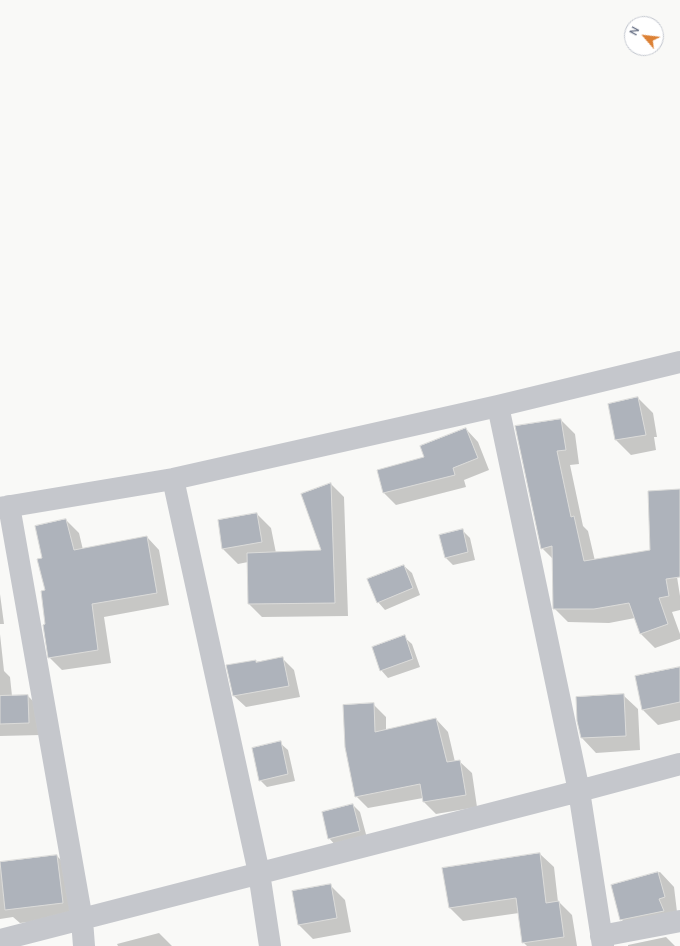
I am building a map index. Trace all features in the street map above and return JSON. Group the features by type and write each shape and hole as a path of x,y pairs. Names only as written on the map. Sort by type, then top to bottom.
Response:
{"street":[{"path":"84,946 82,920 4,507 173,479 498,406 680,362"},
{"path":"498,406 579,792 602,941 680,921"},
{"path":"173,479 259,873 270,946"},
{"path":"0,940 579,792 680,764"}],"building":[{"path":"638,397 646,435 615,440 608,404"},
{"path":"561,419 566,450 557,451 571,517 574,516 584,561 650,550 648,491 680,489 680,577 666,579 669,596 659,598 668,624 640,634 629,603 594,609 553,609 552,546 541,549 515,426"},
{"path":"466,428 478,458 453,468 455,475 383,493 377,470 424,457 420,446"},
{"path":"331,483 335,603 248,604 247,553 321,550 301,494"},
{"path":"257,513 262,542 222,549 218,520"},
{"path":"66,519 74,550 147,536 157,593 92,604 98,650 48,658 43,625 45,624 41,591 45,590 37,559 42,558 35,526"},
{"path":"463,529 468,552 445,558 439,535"},
{"path":"404,565 413,588 377,603 367,579"},
{"path":"405,635 413,659 380,671 372,647"},
{"path":"283,657 289,686 233,696 226,665"},
{"path":"680,667 680,702 642,710 635,676"},
{"path":"624,694 626,736 581,738 577,721 576,697"},
{"path":"28,695 29,723 0,724 0,696"},
{"path":"374,703 375,732 436,718 447,762 460,760 466,795 423,802 420,784 355,797 345,747 343,705"},
{"path":"281,741 288,774 259,781 252,748"},
{"path":"353,804 360,831 328,839 322,812"},
{"path":"540,853 546,903 559,901 564,937 522,943 516,898 449,908 442,868"},
{"path":"57,855 63,903 5,910 0,862"},
{"path":"658,872 665,897 659,899 664,911 620,920 611,885"},
{"path":"331,884 337,918 298,925 292,891"}]}
